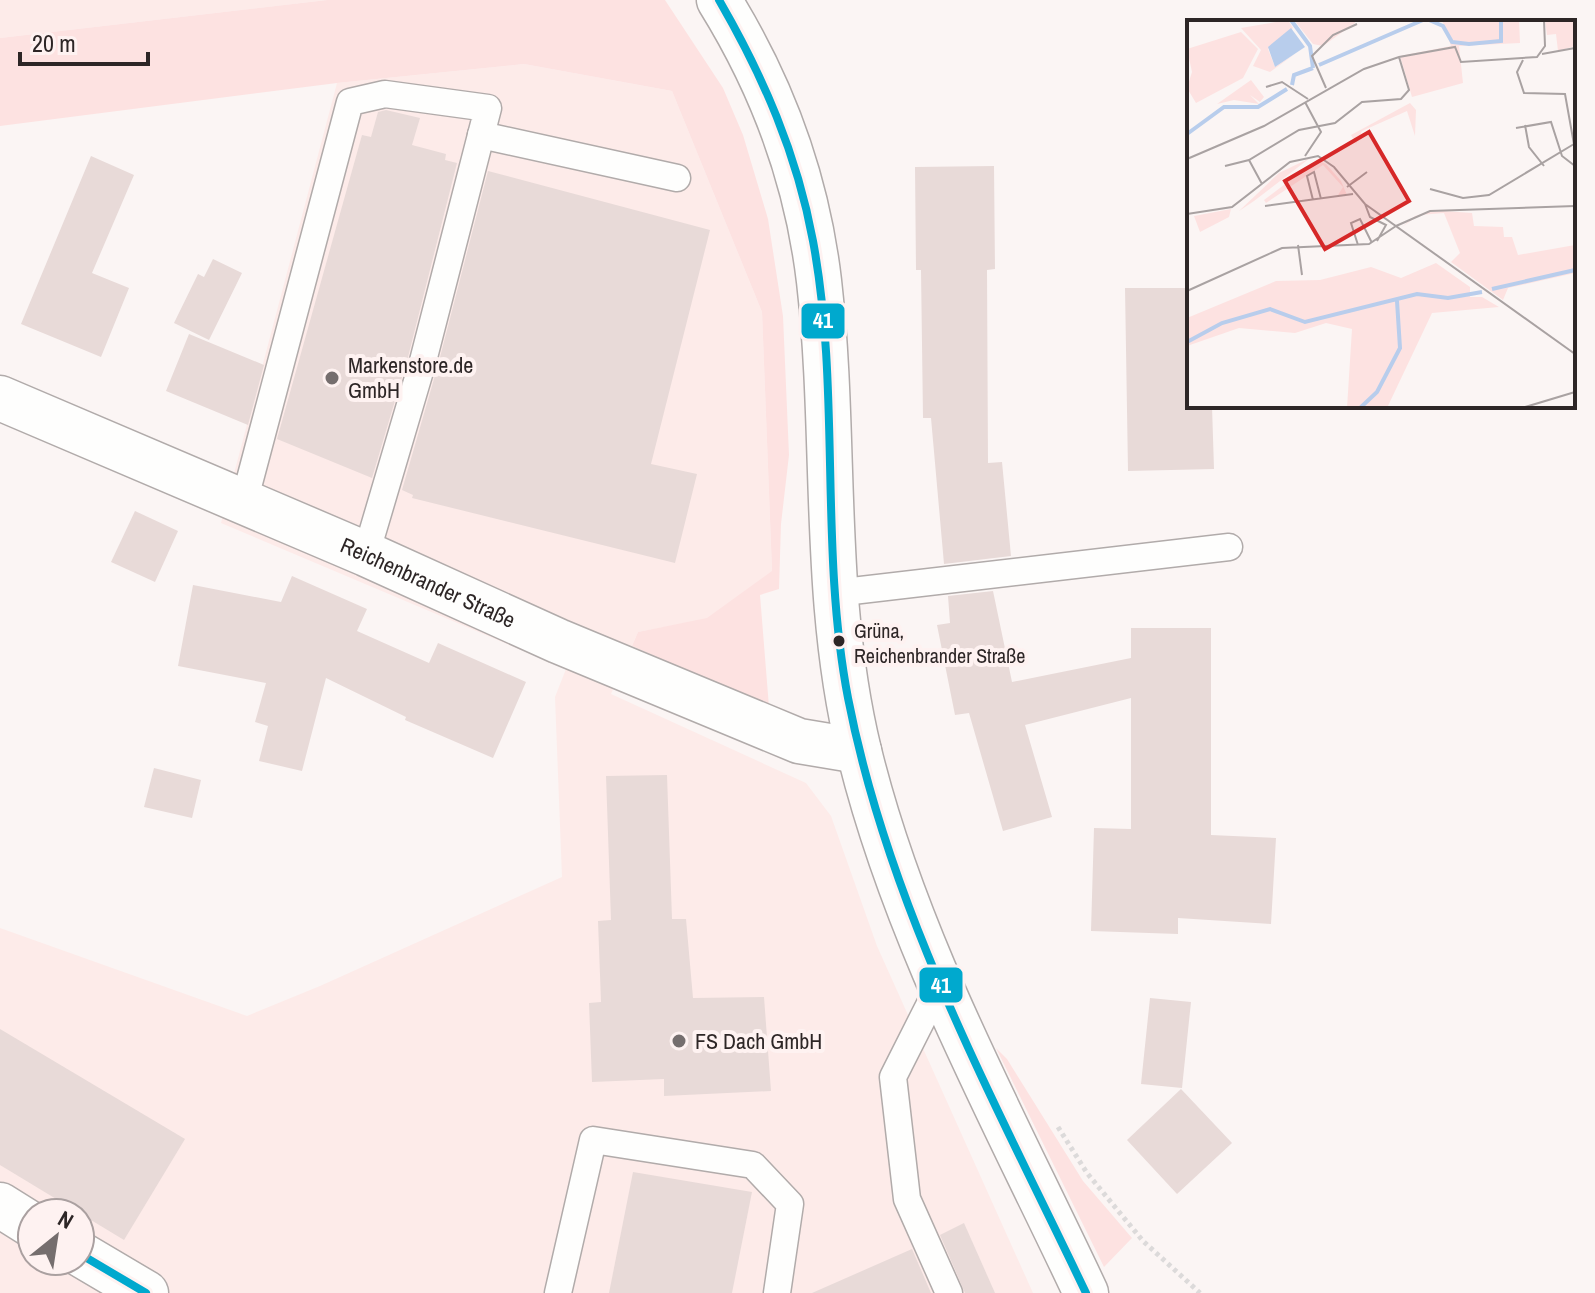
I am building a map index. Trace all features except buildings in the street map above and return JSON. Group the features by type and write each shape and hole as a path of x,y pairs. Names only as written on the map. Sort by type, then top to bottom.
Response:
{"main road":[{"path":"723,6 755,63 781,120 805,204 819,281 835,593 843,664 859,751 899,880 940,984 1086,1293"},
{"name":"Reichenbrander Straße","path":"0,398 366,554 558,641 799,741 859,751"},
{"path":"96,1263 146,1293"}],"lane":[{"path":"244,502 350,102 385,94 488,108 423,361 366,554"},
{"path":"481,135 677,178"},
{"path":"835,593 1229,547"},
{"path":"940,984 893,1077 907,1199 949,1293"},
{"path":"558,1293 593,1140 753,1165 790,1204 777,1293"}],"path":[{"path":"1053,1119 1087,1173 1143,1241 1200,1293"}],"shaded area":[{"path":"0,0 327,0 0,38"},
{"path":"327,0 665,0 723,88 743,135 768,219 783,316 789,455 781,524 779,589 760,595 769,707 632,646 638,632 707,618 772,571 762,312 672,91 524,64 337,83 0,126 0,38"},
{"path":"524,64 672,91 762,312 772,572 707,619 638,632 611,694 806,783 831,816 877,946 1033,1293 0,1293 0,928 247,1016 562,877 555,697 566,669 221,523 337,83"},
{"path":"996,1048 1007,1059 1083,1181 1132,1238 1104,1267"}],"transit line":[{"name":"41","path":"719,0 750,57 776,116 798,177 813,241 826,354 834,584 839,641 866,776 917,928 948,1002 1086,1293"},
{"name":"41","path":"96,1263 146,1293"}],"place":[{"name":"Markenstore.de GmbH","path":"332,378"},
{"name":"Grüna, Reichenbrander Straße","path":"839,641"},
{"name":"FS Dach GmbH","path":"679,1041"}]}
